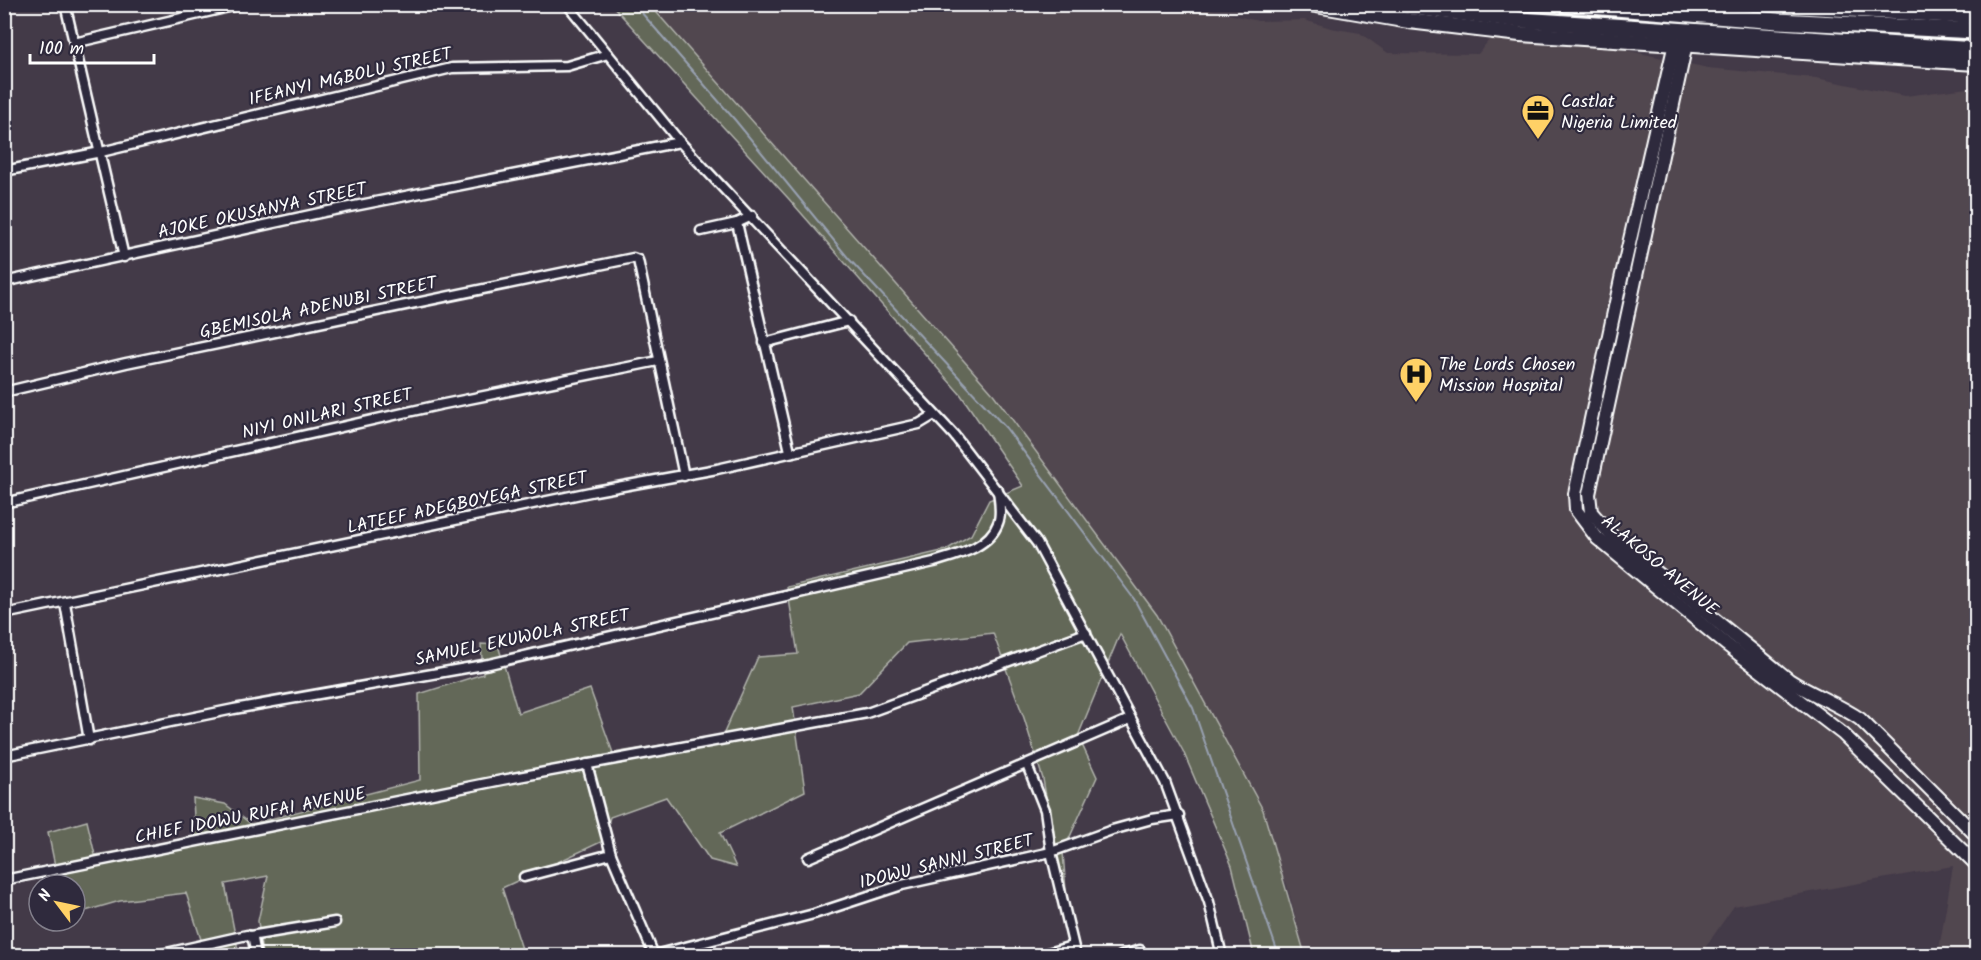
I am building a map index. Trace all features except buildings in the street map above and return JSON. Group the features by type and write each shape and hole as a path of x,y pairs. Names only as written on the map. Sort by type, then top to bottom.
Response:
{"highway":[{"path":"1389,4 1520,27 1977,50"},
{"path":"1565,4 1778,21 1977,31"}],"main road":[{"path":"1310,4 1409,21 1520,27 1681,44 1977,63"},
{"path":"1759,4 1874,7 1977,18"}],"street":[{"path":"65,4 124,257"},
{"path":"74,43 243,4"},
{"path":"567,4 680,142 752,216 978,463 1037,543 1111,677 1130,719 1153,757 1179,815 1209,902 1222,956"},
{"name":"ALAKOSO AVENUE","path":"1681,44 1598,447 1589,494 1589,507 1598,523 1620,543 1750,650 1809,694 1843,707 1857,717 1977,835"},
{"name":"ALAKOSO AVENUE","path":"1681,44 1621,279 1575,494 1576,510 1597,538 1640,575 1843,734 1977,864"},
{"name":"IFEANYI MGBOLU STREET","path":"4,171 101,152 452,68 567,66 608,54"},
{"name":"AJOKE OKUSANYA STREET","path":"4,282 324,212 680,142"},
{"path":"701,231 737,223 752,216"},
{"path":"737,223 789,451"},
{"name":"GBEMISOLA ADENUBI STREET","path":"4,392 126,363 633,258 638,260 658,361"},
{"path":"765,343 849,321"},
{"path":"658,361 684,476"},
{"name":"NIYI ONILARI STREET","path":"4,503 439,405 658,361"},
{"name":"LATEEF ADEGBOYEGA STREET","path":"4,614 596,491 684,476 918,424 934,415"},
{"name":"SAMUEL EKUWOLA STREET","path":"4,756 234,709 489,664 934,562 966,551 994,531 999,521 998,489"},
{"path":"65,603 89,740"},
{"name":"CHIEF IDOWU RUFAI AVENUE","path":"4,880 502,780 867,713 1086,633"},
{"path":"1843,734 1857,717"},
{"path":"808,858 1028,765 1130,719"},
{"path":"587,764 611,854 652,955"},
{"path":"1028,765 1045,810 1051,852 1076,956"},
{"name":"IDOWU SANNI STREET","path":"652,955 814,914 902,885 1051,852 1112,830 1152,819 1179,815"},
{"path":"524,877 611,854"},
{"path":"153,956 248,936 335,922"},
{"path":"248,936 256,956"},
{"path":"1037,956 1072,946"},
{"path":"1121,956 1140,950"}],"shaded area":[{"path":"650,5 1191,5 1258,21 1304,20 1360,33 1388,53 1478,54 1496,31 1603,45 1708,68 1816,78 1905,96 1976,87 1976,955 1938,955 1953,866 1734,906 1700,955 1305,955 1287,885 1157,615 994,395"}],"green space":[{"path":"612,5 650,5 994,395 1157,615 1263,810 1305,955 1254,955 1232,866 1183,751 1120,634 1078,736 1097,777 1063,852 1069,931 1043,779 993,633 907,643 859,693 793,707 805,791 720,833 736,867 710,860 666,797 610,817 603,841 502,888 524,955 262,955 258,921 268,876 225,884 239,955 206,955 186,893 120,901 87,911 87,873 57,873 48,832 87,821 95,855 195,838 193,798 225,804 251,824 420,780 419,694 483,674 481,644 498,645 518,713 590,689 613,753 723,735 758,657 798,654 787,587 946,550 971,535 989,500 1023,486 961,395 788,198"}],"waterway":[{"path":"634,4 735,120 849,259 1006,428 1134,599 1193,708 1279,956"}],"place":[{"name":"Castlat Nigeria Limited","path":"1538,140"},
{"name":"The Lords Chosen Mission Hospital","path":"1416,403"}]}
